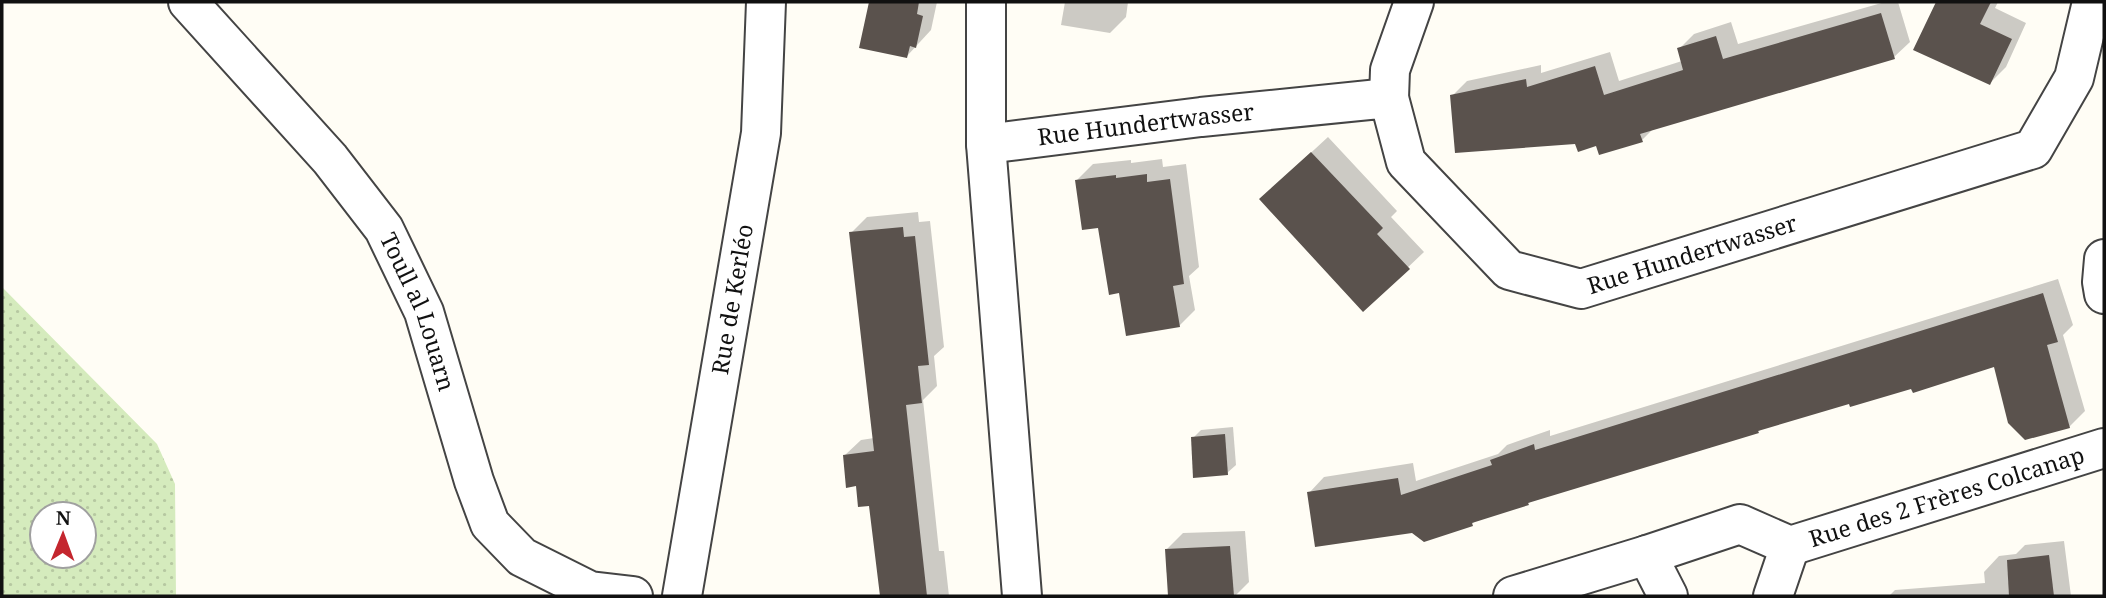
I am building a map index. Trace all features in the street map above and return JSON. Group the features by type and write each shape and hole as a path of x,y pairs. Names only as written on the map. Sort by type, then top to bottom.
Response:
{"street":[{"name":"Toull al Louarn","path":"188,2 330,159 384,229 424,312 474,481 490,524 523,556 590,591 633,596"},
{"name":"Rue de Kerléo","path":"682,596 761,133 766,2"},
{"path":"986,2 986,144 1022,596"},
{"path":"1389,98 1390,70 1414,2"},
{"name":"Rue Hundertwasser","path":"986,144 1200,117 1389,98 1406,162 1509,270 1581,289 2034,149 2074,78 2092,2"},
{"path":"2104,259 2104,294"},
{"name":"Rue des 2 Frères Colcanap","path":"1513,596 1740,524 1790,546 2104,448"},
{"name":"Rue des 2 Frères Colcanap","path":"1773,596 1790,546"},
{"path":"1647,555 1668,596"}],"green space":[{"path":"2,287 157,444 175,484 176,596 2,596"}],"building":[{"path":"869,2 919,2 917,14 923,16 916,48 910,46 907,58 859,48"},
{"path":"1936,2 1991,2 1980,24 2012,39 1990,85 1913,50"},
{"path":"1881,13 1895,59 1640,134 1643,142 1599,155 1596,146 1578,152 1575,144 1455,153 1450,95 1526,79 1527,87 1595,66 1604,95 1683,70 1677,48 1716,36 1723,59"},
{"path":"1311,152 1383,228 1377,234 1410,269 1363,312 1259,199"},
{"path":"1147,174 1147,182 1170,179 1184,284 1173,286 1180,327 1126,336 1119,293 1109,295 1098,228 1082,230 1075,180"},
{"path":"903,227 904,237 915,236 929,365 918,366 922,403 906,405 927,596 880,596 869,506 858,507 856,486 846,488 843,455 874,451 849,232"},
{"path":"2043,293 2058,342 2047,345 2070,428 2025,440 2008,423 1994,367 1913,393 1911,389 1850,407 1849,404 1758,431 1759,433 1528,503 1529,505 1424,542 1412,533 1315,547 1307,492 1398,478 1401,495 1492,465 1490,460 1534,444 1535,450"},
{"path":"1225,434 1228,475 1193,478 1191,437"},
{"path":"1230,546 1234,596 1168,596 1165,549"},
{"path":"2049,555 2054,596 2009,596 2007,560"}]}
